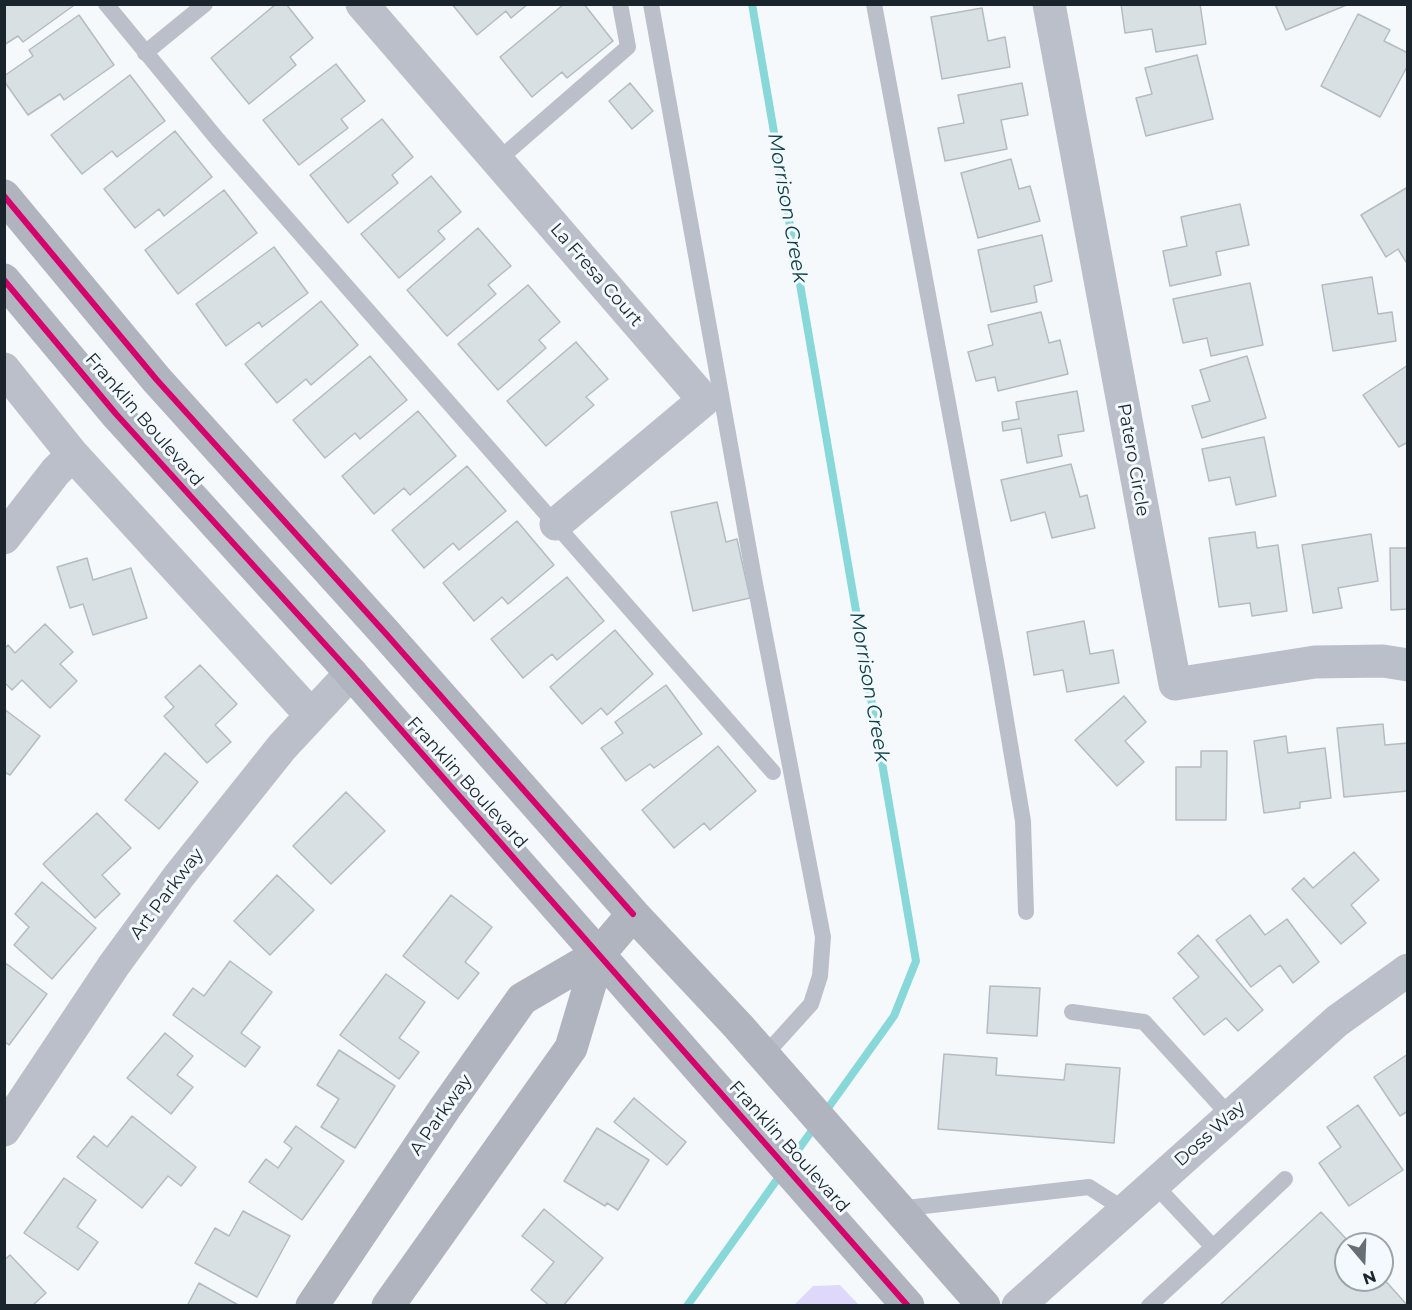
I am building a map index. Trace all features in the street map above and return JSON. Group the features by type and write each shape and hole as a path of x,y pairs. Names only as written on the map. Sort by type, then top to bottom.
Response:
{"main road":[{"name":"Franklin Boulevard","path":"4,196 156,379 387,635 633,914 738,1026 984,1305"},
{"name":"Franklin Boulevard","path":"4,280 116,414 351,674 908,1305"},
{"name":"A Parkway","path":"312,1305 445,1108 522,999 599,954 633,914"},
{"name":"A Parkway","path":"388,1305 571,1048 599,954"}],"street":[{"name":"La Fresa Court","path":"362,4 704,400 556,524"},
{"name":"Patero Circle","path":"1049,4 1175,684 1315,662 1383,662 1407,665"},
{"path":"4,369 73,455 311,715"},
{"path":"4,538 56,471 73,455"},
{"name":"Art Parkway","path":"4,1130 101,983 172,885 282,747 351,674"},
{"name":"Doss Way","path":"1018,1305 1345,1014 1407,970"}],"lane":[{"path":"106,4 218,140 773,772"},
{"path":"145,53 205,4"},
{"path":"497,161 628,46 620,4"},
{"path":"651,4 755,584 823,937 820,976 811,1004 764,1056"},
{"path":"874,4 997,667 1023,821 1026,912"},
{"path":"1072,1012 1144,1022 1230,1116"},
{"path":"1149,1305 1285,1179"},
{"path":"1154,1184 1213,1247"},
{"path":"898,1209 1089,1187 1125,1210"}],"shaded area":[{"path":"840,1285 859,1305 794,1305 813,1286"}],"building":[{"path":"4,4 71,4 73,6 23,42 18,36 4,45"},
{"path":"276,4 286,4 313,38 290,57 296,65 249,104 211,58"},
{"path":"452,4 528,4 511,18 506,11 477,35"},
{"path":"564,4 584,4 613,41 567,78 562,72 532,97 500,57"},
{"path":"1121,4 1200,4 1206,44 1156,52 1152,29 1125,33"},
{"path":"1275,4 1349,4 1286,30"},
{"path":"982,8 988,41 1005,37 1010,67 942,79 931,17"},
{"path":"1358,14 1390,30 1384,41 1408,53 1408,65 1380,117 1321,86"},
{"path":"79,15 114,65 64,100 60,94 28,115 4,81 4,76 33,56 29,50"},
{"path":"1197,55 1213,119 1146,136 1136,98 1152,94 1145,68"},
{"path":"336,64 365,101 341,119 348,128 299,165 263,120"},
{"path":"130,75 165,121 117,157 112,151 82,174 51,135"},
{"path":"630,83 653,111 632,129 609,101"},
{"path":"1022,83 1028,115 1001,120 1007,149 945,161 938,128 964,123 958,95"},
{"path":"382,119 413,157 392,175 398,183 348,223 310,175"},
{"path":"175,131 212,177 164,216 159,209 135,228 104,189"},
{"path":"1011,159 1019,189 1030,186 1040,221 978,238 961,173"},
{"path":"431,176 461,212 438,231 445,239 399,278 361,234"},
{"path":"1408,187 1408,265 1398,249 1386,257 1361,215"},
{"path":"224,190 257,233 178,294 145,250"},
{"path":"1240,204 1249,245 1216,252 1221,275 1170,286 1163,251 1187,246 1181,217"},
{"path":"478,228 511,266 488,285 496,294 447,336 407,290"},
{"path":"1042,235 1052,281 1034,286 1037,302 991,312 978,250"},
{"path":"274,247 308,293 262,327 259,322 226,346 196,304"},
{"path":"1372,277 1378,314 1392,312 1396,341 1333,351 1322,285"},
{"path":"1250,283 1263,345 1211,356 1207,338 1183,343 1173,299"},
{"path":"528,285 560,322 539,340 546,348 498,390 458,344"},
{"path":"321,301 358,345 311,385 306,379 277,403 245,364"},
{"path":"1041,312 1049,343 1060,340 1068,374 998,391 995,377 976,381 968,352 993,345 988,325"},
{"path":"576,342 608,379 586,397 594,405 546,446 507,401"},
{"path":"370,356 407,400 360,439 355,433 325,458 293,420"},
{"path":"1247,356 1266,418 1202,438 1192,406 1210,401 1200,370"},
{"path":"1408,365 1408,442 1399,447 1363,395"},
{"path":"1077,391 1084,431 1058,435 1062,456 1027,463 1021,428 1003,431 1002,422 1019,419 1016,402"},
{"path":"418,411 456,456 410,495 404,488 374,514 342,476"},
{"path":"1264,437 1276,496 1236,505 1230,477 1209,481 1202,449"},
{"path":"1071,464 1080,497 1087,495 1095,528 1052,538 1045,512 1011,521 1001,480"},
{"path":"467,466 506,511 459,550 453,543 424,568 392,530"},
{"path":"717,502 726,542 737,539 750,598 693,611 671,512"},
{"path":"517,521 554,565 508,604 502,597 474,621 443,583"},
{"path":"1255,532 1257,548 1278,545 1287,611 1252,616 1250,603 1219,607 1209,538"},
{"path":"1371,534 1378,581 1338,588 1342,608 1313,613 1302,545"},
{"path":"1390,548 1408,548 1408,609 1391,610"},
{"path":"87,558 93,580 131,568 147,618 93,635 83,604 70,608 57,567"},
{"path":"567,577 604,621 557,660 552,654 523,678 491,639"},
{"path":"1084,621 1090,654 1113,650 1119,683 1067,692 1063,670 1034,675 1027,632"},
{"path":"45,624 73,652 60,664 77,681 50,708 22,680 12,690 4,682 4,649 8,645 15,653"},
{"path":"615,630 653,674 607,715 601,708 582,724 550,687"},
{"path":"200,665 237,704 215,725 231,742 207,763 164,716 174,707 165,697"},
{"path":"666,685 702,734 654,768 650,764 626,781 601,748 623,733 615,722"},
{"path":"1124,696 1146,722 1125,741 1144,762 1117,786 1075,740"},
{"path":"4,709 40,736 10,775 4,772"},
{"path":"1383,724 1385,745 1408,743 1408,791 1344,797 1337,728"},
{"path":"1286,736 1288,753 1325,748 1331,798 1300,802 1300,808 1264,813 1254,741"},
{"path":"718,746 756,791 710,830 704,823 674,848 642,810"},
{"path":"1201,751 1227,751 1226,820 1176,820 1176,767 1201,767"},
{"path":"165,753 198,782 159,829 125,800"},
{"path":"346,792 385,831 331,884 293,846"},
{"path":"97,813 131,848 102,875 120,894 95,918 43,864"},
{"path":"1354,852 1379,880 1351,905 1366,923 1341,944 1292,889 1304,878 1313,888"},
{"path":"277,875 314,910 270,955 234,921"},
{"path":"42,882 96,928 52,979 14,945 29,927 15,914"},
{"path":"451,895 492,927 465,962 479,973 458,999 403,956"},
{"path":"1250,915 1265,935 1287,919 1319,962 1293,983 1280,965 1251,987 1216,940"},
{"path":"1198,935 1263,1010 1238,1031 1226,1018 1204,1035 1173,998 1199,977 1178,953"},
{"path":"230,961 272,992 241,1033 260,1047 245,1067 173,1015 193,988 204,996"},
{"path":"4,962 47,994 9,1045 4,1041"},
{"path":"386,974 425,1002 399,1038 419,1052 399,1079 340,1035"},
{"path":"990,986 1040,988 1037,1036 987,1033"},
{"path":"165,1033 193,1056 177,1075 193,1087 171,1114 127,1078"},
{"path":"339,1050 395,1086 355,1148 321,1127 339,1099 317,1085"},
{"path":"944,1054 997,1058 996,1075 1064,1080 1066,1064 1120,1068 1114,1143 938,1129"},
{"path":"1408,1054 1408,1111 1400,1116 1374,1077"},
{"path":"634,1098 686,1142 667,1165 614,1122"},
{"path":"1358,1105 1403,1170 1349,1206 1319,1163 1341,1147 1327,1127"},
{"path":"132,1116 196,1167 181,1186 168,1176 142,1208 77,1157 94,1136 107,1147"},
{"path":"296,1126 344,1161 302,1220 249,1182 266,1159 278,1168 292,1148 284,1142"},
{"path":"597,1128 649,1160 618,1210 607,1203 605,1206 564,1181"},
{"path":"64,1178 96,1200 77,1227 98,1242 78,1270 24,1233"},
{"path":"544,1209 603,1258 563,1306 550,1306 531,1290 554,1262 522,1236"},
{"path":"243,1211 290,1236 257,1297 195,1263 215,1228 229,1236"},
{"path":"1321,1212 1340,1232 1334,1232 1334,1292 1394,1290 1408,1306 1219,1306"},
{"path":"10,1255 46,1293 32,1306 4,1306 4,1260"},
{"path":"199,1283 240,1306 187,1306"}],"waterway":[{"name":"Morrison Creek","path":"752,4 916,961 894,1016 823,1115"},
{"name":"Morrison Creek","path":"790,1161 816,1125"},
{"name":"Morrison Creek","path":"687,1306 781,1174"}],"cycle path":[{"path":"4,196 156,379 387,635 633,914"},
{"path":"4,280 116,414 351,673 908,1306"}]}
